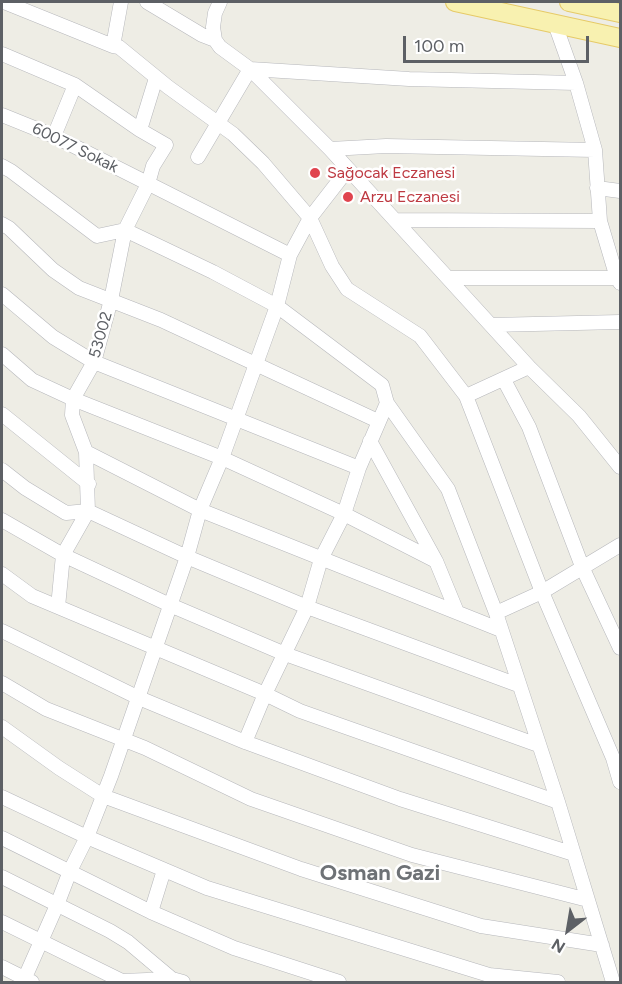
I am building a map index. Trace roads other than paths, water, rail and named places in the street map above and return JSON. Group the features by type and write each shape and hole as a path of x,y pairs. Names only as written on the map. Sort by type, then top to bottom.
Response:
{"main road":[{"path":"454,2 621,38"},
{"path":"569,2 621,13"}],"street":[{"path":"4,2 119,47 156,78 233,134 263,163 310,218 332,266 347,289 420,336 466,396 542,592 613,758 621,782"},
{"path":"113,46 121,2"},
{"path":"147,2 202,35 215,40"},
{"path":"220,2 215,13 213,27 215,40 220,48 250,69 330,149 529,367 579,416 621,467"},
{"path":"448,278 619,281 600,221 595,150 576,83 555,24"},
{"path":"2,54 75,85 140,130 156,78"},
{"path":"250,69 408,79 576,83"},
{"path":"198,157 250,69"},
{"path":"54,136 75,85"},
{"name":"60077 Sokak","path":"2,115 54,136 290,255"},
{"name":"53002","path":"73,399 94,362 111,300 125,230 148,184 153,166 166,145 140,130"},
{"path":"330,149 386,146 595,150"},
{"path":"2,166 97,236 125,230 277,306 382,385 387,403 448,489 496,613 558,802 613,982"},
{"path":"2,967 26,981 39,942 87,837 124,741 187,557 200,510 222,458 277,306 290,255 310,218 348,169"},
{"path":"597,188 621,191"},
{"path":"396,220 600,221"},
{"path":"2,224 53,270 79,288 161,320 378,421"},
{"path":"2,294 53,337 94,362 359,468"},
{"path":"491,325 621,322"},
{"path":"2,354 32,380 73,399 222,458 344,514 436,561"},
{"path":"466,396 529,367"},
{"path":"504,380 529,427 584,569 621,648"},
{"path":"58,607 63,555 88,511 86,452 72,415 73,399"},
{"path":"245,742 265,694 307,607 321,559 344,514 369,441 387,403"},
{"path":"2,414 88,483"},
{"path":"369,441 436,561 457,612"},
{"path":"86,452 200,510 501,630"},
{"path":"2,470 25,488 66,513 88,511 187,557 307,607 518,685"},
{"path":"2,520 63,555 170,605 285,654 538,744"},
{"path":"496,613 542,592 621,545"},
{"path":"2,574 32,596 265,694 300,711 558,802"},
{"path":"2,631 139,698 245,742 400,799 574,854"},
{"path":"2,684 46,709 145,748 251,799 412,855 588,900"},
{"path":"2,727 103,796 302,869 481,926 602,945"},
{"path":"2,797 87,837 207,888 489,975 558,982"},
{"path":"2,838 151,912 234,948 339,982"},
{"path":"151,912 164,870"},
{"path":"2,877 110,931 128,942 178,981"},
{"path":"2,922 122,981 178,981"}],"place":[{"name":"Sağocak Eczanesi","path":"315,173"},
{"name":"Arzu Eczanesi","path":"348,197"}],"district":[{"name":"Osman Gazi","path":"380,874"}]}
